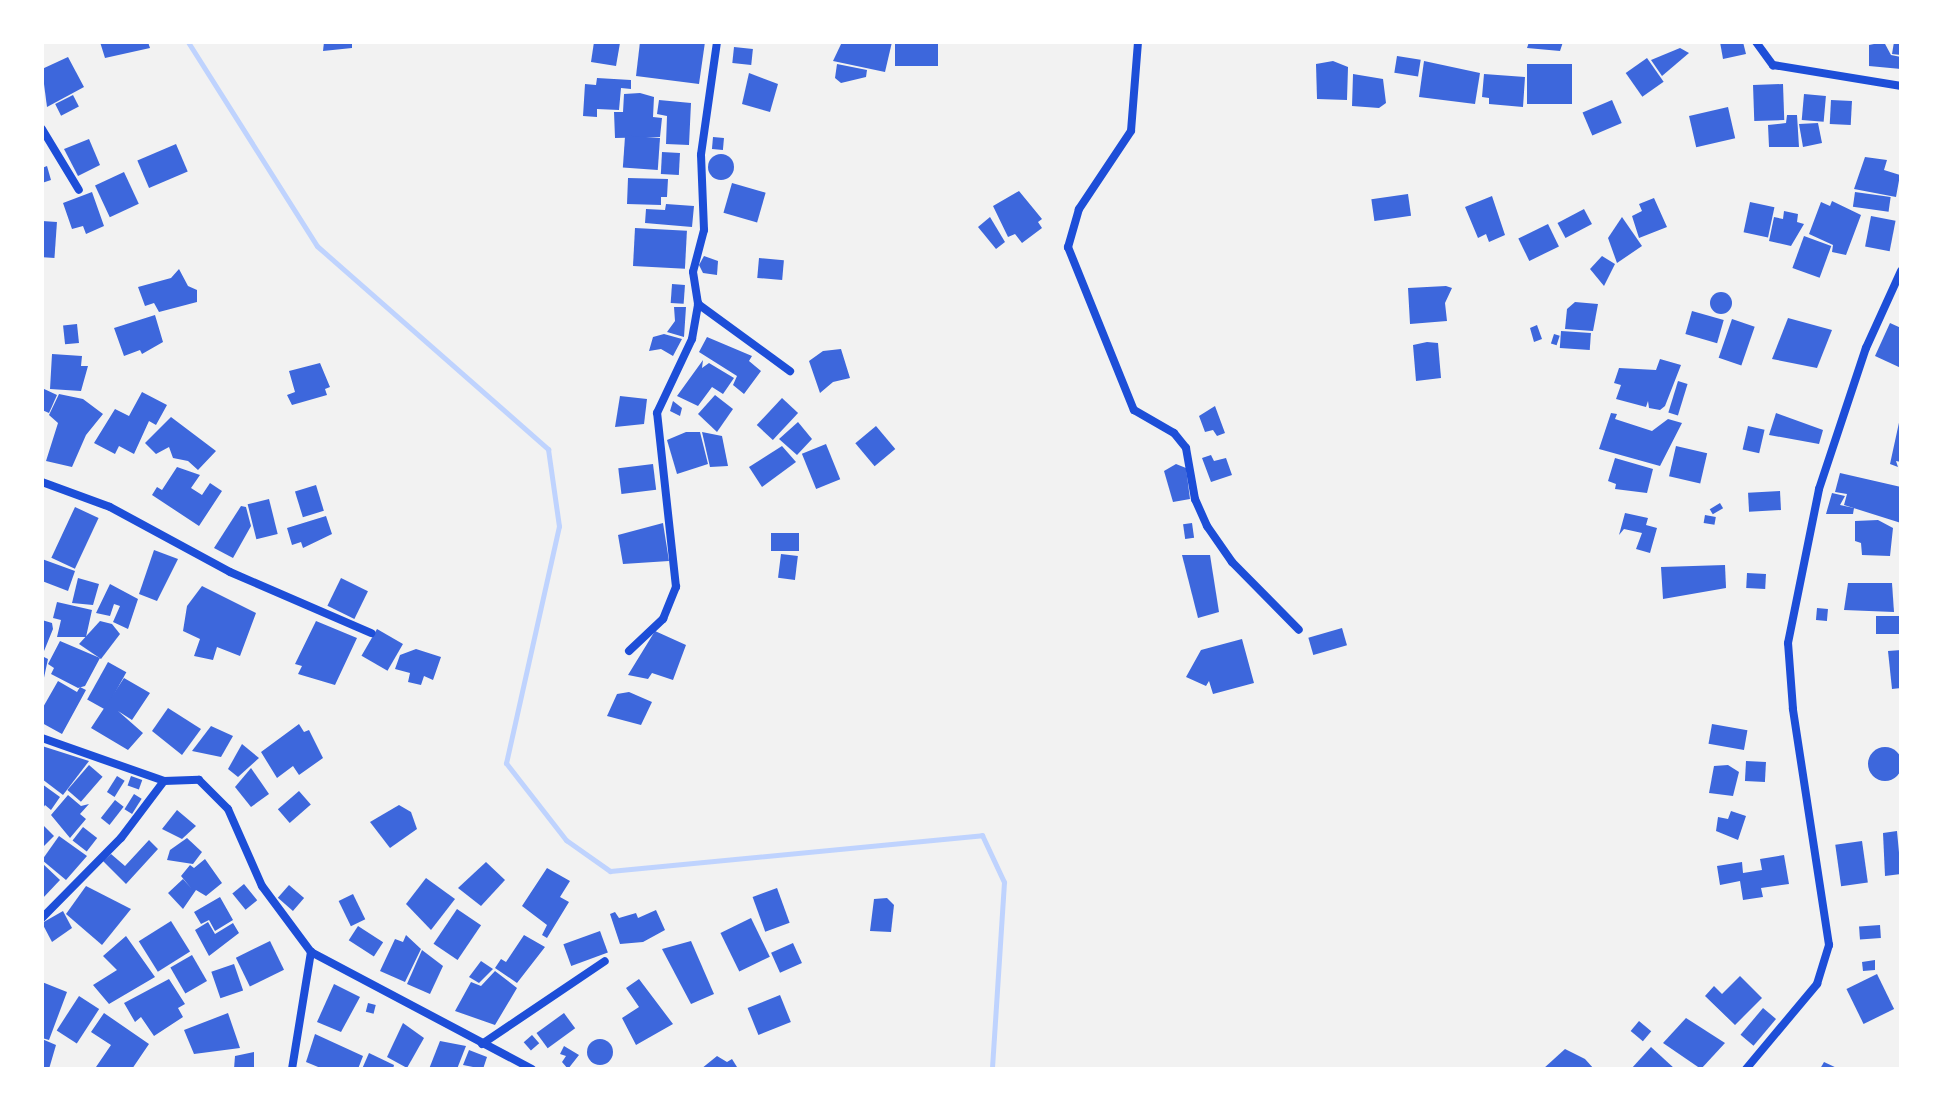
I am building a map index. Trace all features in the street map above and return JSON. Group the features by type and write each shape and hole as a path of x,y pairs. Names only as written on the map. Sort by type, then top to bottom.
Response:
{"street":[{"path":"629,651 663,619 676,587 657,413 692,339 698,304 693,272 704,230 701,155 710,68 717,42"},
{"path":"1138,42 1131,131 1079,209 1068,247 1134,410 1174,433 1186,448 1195,499 1207,526 1232,562 1299,630"},
{"path":"1756,42 1773,65 1901,86"},
{"path":"42,129 79,190"},
{"path":"1746,1069 1817,984 1829,945 1793,709 1788,643 1819,489 1866,348 1901,271"},
{"path":"698,304 790,371"},
{"path":"42,482 110,507 230,572 371,633"},
{"path":"42,738 164,781 199,780 228,809 262,886 311,952 532,1069"},
{"path":"42,918 121,838 164,781"},
{"path":"292,1069 311,952"},
{"path":"482,1044 605,961"}],"building":[{"path":"100,42 148,42 150,48 105,58"},
{"path":"324,42 352,42 352,48 323,51"},
{"path":"594,42 620,43 616,66 591,62"},
{"path":"640,42 705,42 699,84 636,76"},
{"path":"842,42 892,42 885,72 833,61"},
{"path":"895,42 938,42 938,66 895,66"},
{"path":"1529,42 1563,42 1560,51 1527,48"},
{"path":"1720,42 1743,42 1746,54 1723,59"},
{"path":"1884,42 1891,55 1901,57 1901,69 1869,66 1869,45"},
{"path":"1894,42 1901,42 1901,55 1892,54"},
{"path":"734,47 753,49 751,65 732,63"},
{"path":"1680,48 1689,53 1662,76 1651,60"},
{"path":"1397,56 1421,60 1418,77 1394,73"},
{"path":"68,57 84,87 47,107 42,69"},
{"path":"1647,58 1664,82 1642,97 1626,73"},
{"path":"1333,61 1348,67 1347,100 1317,99 1316,64"},
{"path":"1424,61 1480,73 1475,104 1419,97"},
{"path":"837,64 867,70 866,77 841,83 835,78"},
{"path":"1527,64 1572,64 1572,104 1527,104"},
{"path":"749,73 778,84 770,112 742,104"},
{"path":"1353,74 1383,79 1386,103 1379,108 1352,106"},
{"path":"1484,74 1525,77 1523,107 1489,104 1489,98 1482,97"},
{"path":"597,78 631,80 631,89 621,88 619,110 597,109 597,117 583,116 585,84 596,85"},
{"path":"1783,84 1784,120 1754,121 1753,85"},
{"path":"640,93 654,97 653,117 662,118 660,137 615,138 614,112 623,112 624,94"},
{"path":"1804,94 1826,96 1824,122 1802,120"},
{"path":"73,95 79,107 61,116 55,104"},
{"path":"659,100 691,103 689,145 666,144 667,116 657,114"},
{"path":"1612,100 1622,123 1592,136 1583,113"},
{"path":"1831,100 1852,101 1851,125 1830,124"},
{"path":"1728,107 1735,138 1696,147 1689,116"},
{"path":"1787,115 1797,115 1799,147 1769,147 1768,125 1786,123"},
{"path":"1818,123 1822,143 1803,147 1799,124"},
{"path":"625,136 660,138 658,170 623,167"},
{"path":"713,137 724,138 723,150 712,149"},
{"path":"89,139 100,165 78,176 64,149"},
{"path":"176,144 188,172 149,188 137,160"},
{"path":"662,152 680,153 679,175 661,174"},
{"path":"721,154 730,158 734,167 730,176 721,180 712,176 708,167 712,158"},
{"path":"1865,157 1887,160 1884,170 1900,175 1896,197 1854,189"},
{"path":"47,166 51,180 42,183 42,168"},
{"path":"124,172 139,204 110,217 95,186"},
{"path":"628,178 668,179 667,197 661,197 661,205 627,204"},
{"path":"732,183 766,193 757,222 723,213"},
{"path":"1019,191 1042,219 1038,222 1042,228 1022,243 1015,234 1008,237 993,206"},
{"path":"92,192 104,226 86,234 83,226 72,229 63,203"},
{"path":"1855,192 1891,197 1889,212 1853,207"},
{"path":"1408,194 1411,216 1374,221 1371,199"},
{"path":"1492,196 1505,235 1489,242 1486,234 1478,238 1465,207"},
{"path":"1654,198 1667,227 1639,238 1632,216 1642,211 1639,204"},
{"path":"1832,201 1861,215 1846,255 1832,252 1833,245 1809,234 1821,202 1830,206"},
{"path":"1750,202 1774,207 1768,238 1744,232"},
{"path":"666,204 694,206 692,227 645,223 646,209 665,210"},
{"path":"1584,209 1592,224 1565,238 1558,223"},
{"path":"1784,211 1798,214 1797,222 1804,224 1791,246 1769,241 1774,217 1783,219"},
{"path":"1871,216 1896,221 1890,251 1865,246"},
{"path":"990,217 1005,242 996,249 978,227"},
{"path":"1622,217 1642,246 1617,263 1608,238"},
{"path":"42,221 57,222 54,258 42,257"},
{"path":"1548,224 1559,246 1529,261 1518,238"},
{"path":"635,228 687,231 685,269 633,266"},
{"path":"1804,236 1831,246 1820,278 1792,268"},
{"path":"704,256 718,261 717,275 703,273 699,265"},
{"path":"1602,256 1615,264 1604,286 1590,269"},
{"path":"759,258 784,260 782,280 757,278"},
{"path":"179,269 188,286 197,290 197,302 159,312 154,303 145,306 138,287 171,278"},
{"path":"672,284 685,285 684,304 671,303"},
{"path":"1408,288 1452,288 1445,303 1447,321 1410,324"},
{"path":"1717,292 1725,292 1732,303 1725,314 1717,314 1710,307 1710,299"},
{"path":"1575,302 1598,304 1593,331 1565,329 1567,309"},
{"path":"674,307 686,307 684,337 667,332 675,321"},
{"path":"1692,311 1724,320 1717,343 1685,334"},
{"path":"155,315 163,342 142,354 140,350 124,356 114,328"},
{"path":"1788,318 1832,330 1817,368 1772,359"},
{"path":"1732,319 1755,327 1741,366 1719,358"},
{"path":"1890,323 1901,328 1901,368 1875,356"},
{"path":"77,324 79,343 65,344 63,325"},
{"path":"1537,325 1542,339 1534,342 1530,328"},
{"path":"1561,331 1591,333 1590,350 1560,348"},
{"path":"664,334 682,339 673,356 661,349 649,351 653,337"},
{"path":"1554,334 1560,336 1557,345 1551,344"},
{"path":"707,337 752,356 749,361 761,371 744,394 733,385 737,376 699,352"},
{"path":"1438,343 1441,378 1416,381 1413,345"},
{"path":"841,349 850,378 833,382 820,393 809,361 823,351"},
{"path":"52,354 82,356 81,366 88,366 81,391 50,389"},
{"path":"1660,359 1681,365 1665,406 1660,410 1649,408 1648,401 1646,407 1616,399 1621,385 1614,383 1619,368 1656,370"},
{"path":"703,360 702,368 709,363 734,378 723,394 712,387 698,406 677,396"},
{"path":"320,363 330,387 325,389 327,395 292,405 287,395 295,392 289,371"},
{"path":"1678,381 1688,384 1678,415 1668,413"},
{"path":"42,388 57,395 49,413 42,410"},
{"path":"142,392 167,405 156,425 149,421 134,454 119,446 115,454 94,443 115,409 129,416"},
{"path":"59,394 83,399 103,414 86,435 72,467 46,461 58,423 49,415"},
{"path":"715,395 733,409 717,432 698,414"},
{"path":"620,396 647,399 644,424 615,427"},
{"path":"782,398 798,413 773,440 757,425"},
{"path":"673,401 682,408 680,416 670,411"},
{"path":"1215,406 1225,433 1217,436 1213,430 1205,432 1199,416"},
{"path":"1611,413 1617,414 1615,419 1652,431 1668,419 1682,423 1660,466 1599,449"},
{"path":"1776,413 1823,430 1819,444 1769,435"},
{"path":"171,417 216,451 198,470 188,461 173,458 169,447 156,454 145,443"},
{"path":"1900,418 1901,462 1896,461 1898,467 1890,464"},
{"path":"798,422 812,439 797,455 779,439"},
{"path":"876,426 895,449 875,466 855,443"},
{"path":"1748,426 1765,430 1759,453 1743,449"},
{"path":"686,432 700,432 708,464 677,474 667,440"},
{"path":"702,432 722,436 728,466 710,467"},
{"path":"826,444 840,479 816,489 802,454"},
{"path":"782,446 796,462 762,487 749,467"},
{"path":"1676,446 1707,453 1700,483 1669,476"},
{"path":"1211,455 1214,461 1226,458 1232,475 1211,482 1202,458"},
{"path":"1615,458 1653,469 1647,493 1615,489 1616,484 1608,481"},
{"path":"653,464 656,490 621,494 618,468"},
{"path":"1176,464 1186,468 1190,499 1173,502 1164,471"},
{"path":"177,467 200,475 191,488 202,495 210,483 222,491 199,526 152,495 157,487 162,490"},
{"path":"1840,473 1901,487 1901,523 1844,505 1847,494 1835,492"},
{"path":"316,485 324,511 303,517 295,491"},
{"path":"1780,491 1781,510 1749,512 1748,493"},
{"path":"1832,493 1845,496 1840,505 1854,508 1853,514 1826,514"},
{"path":"269,499 278,534 256,539 248,504"},
{"path":"1720,503 1723,508 1713,514 1710,509"},
{"path":"241,506 246,507 251,526 233,558 214,548"},
{"path":"75,507 99,518 75,569 51,558"},
{"path":"1625,513 1648,518 1646,525 1657,528 1650,553 1636,549 1642,533 1624,529 1619,535"},
{"path":"1705,515 1716,517 1714,525 1704,523"},
{"path":"326,516 332,534 303,548 301,542 292,545 287,528"},
{"path":"1878,520 1893,528 1890,556 1862,555 1861,543 1855,541 1855,521"},
{"path":"663,523 669,561 623,564 618,535"},
{"path":"1192,523 1194,538 1185,539 1183,524"},
{"path":"771,533 799,533 799,551 771,551"},
{"path":"154,550 178,559 157,601 139,594"},
{"path":"781,554 798,556 795,580 778,578"},
{"path":"1182,555 1210,555 1219,612 1198,618"},
{"path":"42,559 75,571 68,591 42,581"},
{"path":"1725,565 1726,588 1663,599 1661,567"},
{"path":"1747,573 1766,574 1765,589 1746,588"},
{"path":"78,578 99,584 93,605 72,603"},
{"path":"341,578 368,591 354,619 327,606"},
{"path":"1848,583 1892,583 1894,612 1844,610"},
{"path":"110,584 138,599 128,629 113,622 120,606 114,604 110,616 96,613"},
{"path":"202,586 256,613 240,656 217,647 213,660 194,656 200,639 183,631 187,606"},
{"path":"57,602 92,610 86,637 57,637 61,620 53,618"},
{"path":"1817,608 1828,609 1827,621 1816,620"},
{"path":"1876,616 1901,616 1901,634 1876,634"},
{"path":"42,620 52,623 53,629 42,656"},
{"path":"100,621 112,624 120,634 101,659 79,644"},
{"path":"316,621 357,638 335,685 298,674 302,666 295,664"},
{"path":"1342,628 1347,645 1313,655 1308,638"},
{"path":"377,629 403,644 387,671 362,656"},
{"path":"655,631 686,645 673,680 652,673 648,679 628,675"},
{"path":"1242,639 1254,683 1213,694 1209,681 1206,686 1186,677 1201,650"},
{"path":"60,641 100,658 85,686 78,688 51,674 54,668 48,664"},
{"path":"416,649 441,657 433,680 424,676 421,685 408,682 410,673 395,669 400,655"},
{"path":"1901,650 1901,688 1892,689 1888,651"},
{"path":"42,656 48,659 42,687"},
{"path":"108,662 126,672 106,710 87,700"},
{"path":"124,678 150,693 132,720 118,711 143,733 128,750 91,728"},
{"path":"58,681 77,692 80,687 86,690 62,734 42,723 42,709"},
{"path":"629,692 652,702 641,725 607,716 617,694"},
{"path":"168,708 201,729 182,755 152,731"},
{"path":"299,724 304,732 309,730 323,758 299,775 293,766 277,778 261,752"},
{"path":"1712,724 1747,730 1744,750 1709,744"},
{"path":"211,726 233,736 221,757 192,751"},
{"path":"242,744 259,758 238,777 228,769"},
{"path":"42,746 89,761 63,795 42,779"},
{"path":"1885,747 1897,752 1902,764 1897,776 1885,781 1873,776 1868,764 1873,752"},
{"path":"1746,761 1766,762 1765,782 1745,781"},
{"path":"89,765 103,777 81,802 67,790"},
{"path":"1728,765 1739,772 1733,796 1709,793 1714,766"},
{"path":"251,768 269,794 251,807 235,787"},
{"path":"117,776 125,781 115,797 107,792"},
{"path":"131,776 142,780 139,790 128,785"},
{"path":"42,784 60,797 51,810 45,805 42,810"},
{"path":"299,791 311,805 290,823 278,809"},
{"path":"134,794 142,799 132,814 124,809"},
{"path":"68,795 81,806 89,804 80,814 86,819 70,838 51,815"},
{"path":"115,800 124,807 110,825 101,818"},
{"path":"399,805 411,812 417,829 390,848 370,822"},
{"path":"177,810 196,826 182,839 162,829"},
{"path":"1731,811 1746,816 1738,840 1716,831 1718,817 1728,819"},
{"path":"42,824 54,836 42,848"},
{"path":"83,827 97,838 87,851 73,840"},
{"path":"1897,831 1901,874 1885,876 1883,833"},
{"path":"59,836 87,856 66,880 42,860"},
{"path":"187,838 202,852 193,864 167,860 170,850"},
{"path":"149,840 158,849 126,884 103,861 111,854 125,866"},
{"path":"1862,841 1868,883 1841,886 1835,845"},
{"path":"1784,855 1789,884 1761,888 1763,897 1743,900 1740,881 1720,885 1717,866 1742,862 1743,873 1762,870 1760,859"},
{"path":"205,859 222,883 206,896 196,890 183,909 168,893 183,879 191,888 181,876 190,865 194,868"},
{"path":"486,862 505,880 481,906 458,888"},
{"path":"42,863 60,880 42,899"},
{"path":"547,868 570,881 560,897 569,902 547,938 542,935 547,925 522,906"},
{"path":"426,878 455,899 431,930 406,904"},
{"path":"244,884 257,900 246,910 232,893"},
{"path":"289,885 304,898 293,911 278,898"},
{"path":"86,886 131,909 102,945 66,914"},
{"path":"777,888 790,923 765,932 753,897"},
{"path":"353,894 365,919 351,926 339,901"},
{"path":"220,897 233,920 215,931 209,920 201,924 194,912"},
{"path":"887,898 894,905 891,932 870,931 874,899"},
{"path":"457,909 481,925 458,960 434,944"},
{"path":"656,910 665,930 643,942 620,944 610,914 615,912 619,918 636,913 638,918"},
{"path":"63,911 72,928 52,942 42,923"},
{"path":"751,918 770,957 739,972 720,933"},
{"path":"171,921 190,952 158,972 139,941"},
{"path":"208,922 215,934 233,923 239,933 209,956 195,930"},
{"path":"1880,925 1881,938 1860,939 1859,926"},
{"path":"358,926 383,942 374,957 349,940"},
{"path":"600,931 608,953 571,966 563,944"},
{"path":"406,935 421,949 405,982 380,971 395,939 403,942"},
{"path":"524,935 545,947 517,983 495,968 501,959 506,962"},
{"path":"126,936 155,977 109,1004 93,985 117,970 103,956"},
{"path":"270,941 284,970 250,986 236,958"},
{"path":"691,941 714,994 691,1004 662,949"},
{"path":"793,943 802,963 780,973 771,953"},
{"path":"422,950 443,966 430,994 407,984"},
{"path":"192,955 207,981 185,993 170,968"},
{"path":"1875,960 1875,970 1863,971 1862,962"},
{"path":"481,961 493,969 479,983 469,977"},
{"path":"234,964 243,990 220,998 211,972"},
{"path":"495,971 517,988 495,1025 455,1011 471,982 481,986"},
{"path":"1877,974 1894,1009 1864,1024 1846,989"},
{"path":"1740,976 1762,998 1735,1025 1705,996 1714,986 1722,994"},
{"path":"169,979 185,1004 178,1008 183,1017 154,1036 141,1017 135,1022 124,1003"},
{"path":"639,979 673,1024 636,1045 622,1018 639,1007 626,988"},
{"path":"42,982 67,992 49,1040 42,1038"},
{"path":"334,984 360,997 341,1032 317,1022"},
{"path":"780,995 791,1022 758,1035 748,1008"},
{"path":"79,996 99,1009 77,1043 57,1030"},
{"path":"368,1003 376,1005 374,1014 366,1012"},
{"path":"1763,1008 1776,1019 1754,1046 1741,1035"},
{"path":"104,1013 149,1044 132,1069 96,1067 111,1045 91,1032"},
{"path":"228,1013 240,1048 194,1054 184,1030"},
{"path":"564,1013 575,1028 548,1048 536,1033"},
{"path":"1686,1018 1725,1043 1701,1069 1663,1043"},
{"path":"1639,1021 1651,1031 1643,1041 1631,1031"},
{"path":"403,1023 424,1038 407,1068 387,1057"},
{"path":"315,1034 363,1056 358,1069 323,1069 306,1062"},
{"path":"532,1035 539,1043 531,1051 524,1042"},
{"path":"42,1039 56,1045 49,1069 42,1069"},
{"path":"600,1039 609,1043 613,1052 609,1061 600,1065 591,1061 587,1052 591,1043"},
{"path":"440,1041 466,1046 457,1069 429,1069"},
{"path":"564,1046 579,1055 568,1069 562,1062 566,1056 560,1054"},
{"path":"1651,1047 1675,1069 1631,1069"},
{"path":"1565,1049 1585,1059 1594,1069 1543,1069"},
{"path":"469,1050 487,1057 483,1069 463,1065"},
{"path":"254,1052 254,1069 234,1069 235,1056"},
{"path":"369,1053 394,1065 393,1069 362,1069"},
{"path":"717,1056 727,1062 732,1059 737,1067 701,1069"},
{"path":"1824,1062 1839,1069 1820,1069"}],"waterway":[{"path":"188,42 317,246 548,449 559,526 506,763 566,840 610,871 982,835 1004,882 992,1069"}]}
